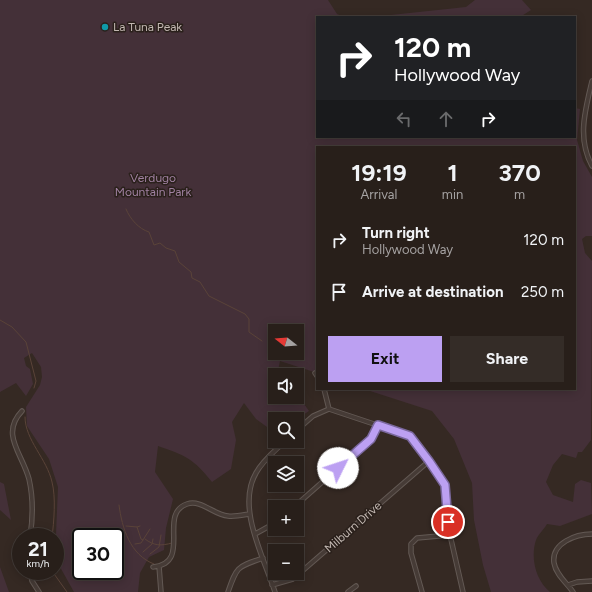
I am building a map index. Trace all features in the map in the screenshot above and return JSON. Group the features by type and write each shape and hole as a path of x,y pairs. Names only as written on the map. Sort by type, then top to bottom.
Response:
{"street":[{"path":"592,81 582,137 586,156 592,166"},
{"path":"587,103 592,104"},
{"path":"324,390 329,409"},
{"path":"304,423 312,416 329,409 410,436 445,485 446,509 450,535 463,592"},
{"path":"22,410 14,417 9,429 10,438 28,477 31,528"},
{"path":"302,500 371,439 378,425"},
{"path":"275,592 249,514 250,490 255,474 266,459 278,448"},
{"name":"Milburn Drive","path":"272,585 293,579 429,461"},
{"path":"153,566 159,566 168,559 174,551 174,517 176,512 183,505 196,503 227,516 249,514"},
{"path":"255,534 268,528"},
{"path":"574,592 557,571 554,563 557,549 563,543 571,539 592,534"},
{"path":"422,592 411,553 411,544 417,538 450,535"},
{"path":"228,592 234,574 240,566 263,558"},
{"path":"159,566 162,584 161,592"},
{"path":"32,580 39,592"},
{"path":"568,585 585,580 592,581"},
{"path":"348,592 356,586"}],"green space":[{"name":"Verdugo Mountain Park","path":"0,0 328,0 337,14 342,16 316,16 316,138 576,138 576,108 580,109 577,140 583,161 592,177 592,236 586,236 582,239 585,253 592,261 591,440 582,452 578,452 576,458 562,454 553,465 546,482 553,495 573,502 575,484 581,480 591,483 592,514 560,526 547,524 537,538 534,547 534,561 541,582 550,592 491,592 483,565 474,520 472,483 454,439 432,411 367,390 576,390 576,146 316,146 316,373 280,361 278,368 268,368 268,404 304,404 309,411 304,414 304,412 268,412 268,428 256,419 244,403 232,422 236,440 231,469 212,482 200,468 182,455 158,446 155,472 173,499 166,528 164,550 149,557 140,573 138,592 74,592 64,574 64,528 56,528 58,487 49,459 27,426 26,407 40,385 42,377 41,367 32,353 24,358 26,366 30,369 33,384 26,396 16,383 0,392"},
{"path":"475,0 522,0 531,10 522,16 381,16 466,7"},
{"path":"0,482 4,484 11,520 0,510"},
{"path":"0,567 9,592 0,592"}],"waterway":[{"path":"126,209 135,223 142,229 149,232 154,245 160,243 166,248 175,251 179,262 191,272 192,278 200,282 209,296 245,314 249,319 249,332 262,341"},
{"path":"0,320 12,327 26,342 36,381 34,388"},
{"path":"25,417 32,442 46,465 52,482 54,502 53,528"},
{"path":"119,505 122,523 133,547 146,560 154,564"},
{"path":"126,526 140,526"},
{"path":"137,527 141,539 143,540"},
{"path":"135,544 141,543 150,529"},
{"path":"150,554 159,547 161,535"},
{"path":"145,539 158,545 172,543"},
{"path":"143,552 152,544 153,539"},
{"path":"58,580 67,592"}],"place":[{"name":"La Tuna Peak","path":"105,27"}],"route":[{"path":"338,468 371,439 378,425 410,436 445,485 448,522"}]}
